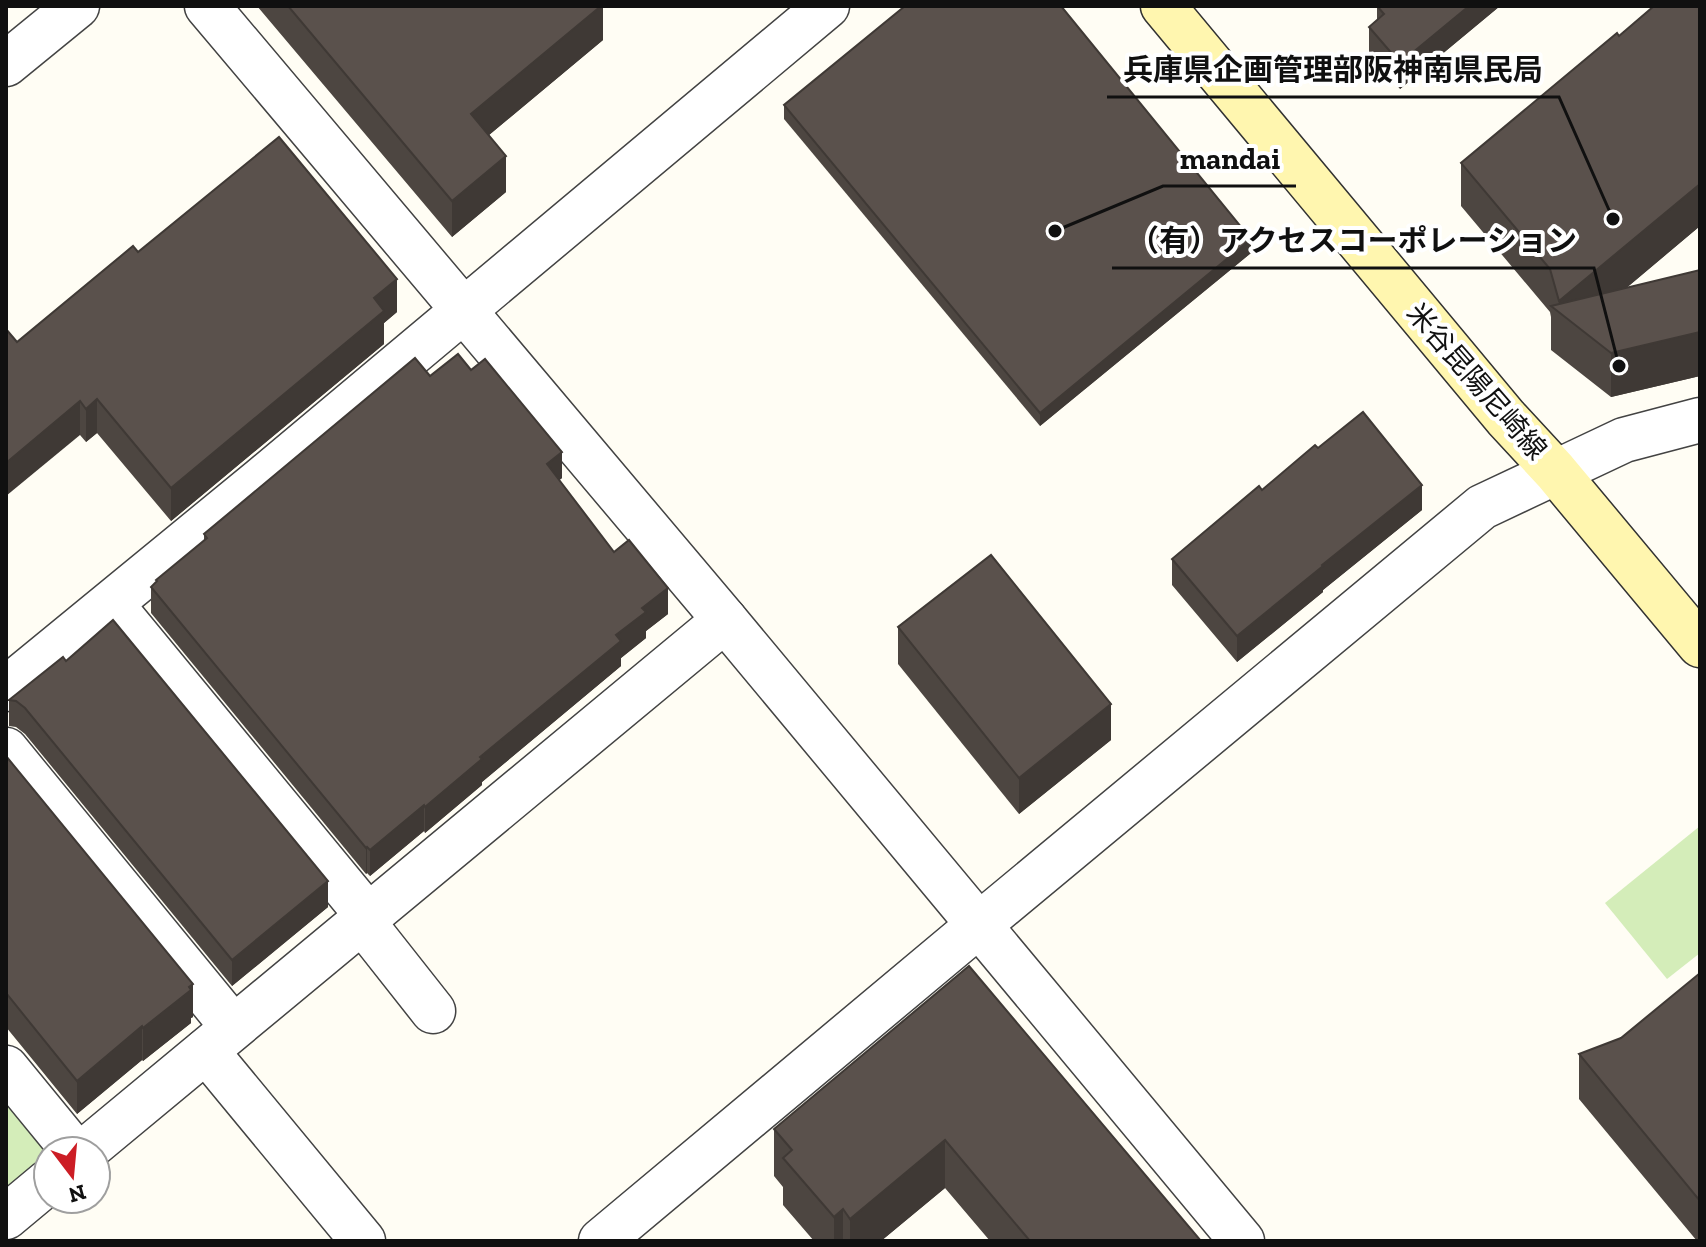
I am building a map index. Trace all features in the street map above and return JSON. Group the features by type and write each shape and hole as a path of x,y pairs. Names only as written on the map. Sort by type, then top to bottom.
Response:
{"main road":[{"name":"米谷昆陽尼崎線","path":"1163,6 1506,418 1555,471 1700,645"}],"street":[{"path":"6,64 77,6"},
{"path":"207,6 980,924 1242,1241"},
{"path":"6,689 827,6"},
{"path":"601,1241 1482,507 1624,440 1700,420"},
{"path":"111,604 365,918 433,1011"},
{"path":"104,1135 725,620"},
{"path":"6,750 220,1039 363,1241"},
{"path":"6,1068 61,1135"},
{"path":"6,1217 32,1195"}],"green space":[{"path":"1700,826 1700,953 1667,979 1605,903"},
{"path":"6,1086 38,1135 32,1135 32,1172 6,1194"}],"building":[{"path":"288,6 601,6 471,114 506,156 452,201"},
{"path":"905,6 1061,6 1251,239 1040,413 784,105"},
{"path":"1377,6 1469,6 1400,63 1369,27 1384,14"},
{"path":"1654,6 1700,6 1700,184 1559,301 1550,269 1461,163 1617,33 1619,36"},
{"path":"279,137 397,279 374,298 384,311 171,488 97,399 86,409 80,401 6,463 6,329 17,342 133,246 138,252"},
{"path":"1700,270 1700,332 1611,353 1551,306"},
{"path":"458,354 471,370 485,359 562,452 547,464 614,552 629,540 668,588 642,608 646,612 616,635 621,641 370,850 151,587 207,538 204,534 415,358 430,376"},
{"path":"1363,412 1422,485 1237,636 1172,559 1259,486 1262,490 1315,445 1318,448"},
{"path":"991,555 1111,704 1019,778 898,627"},
{"path":"113,620 328,881 232,960 25,708 9,700 63,657 66,661"},
{"path":"6,756 193,984 189,987 191,990 142,1026 77,1081 6,993"},
{"path":"969,966 1201,1241 1030,1241 945,1140 850,1219 843,1209 834,1217 783,1158 792,1150 774,1129"},
{"path":"1700,973 1700,1201 1579,1054 1621,1038"}],"place":[{"name":"兵庫県企画管理部阪神南県民局","path":"1613,219"},
{"name":"mandai","path":"1055,231"},
{"name":"（有）アクセスコーポレーション","path":"1619,366"}]}
